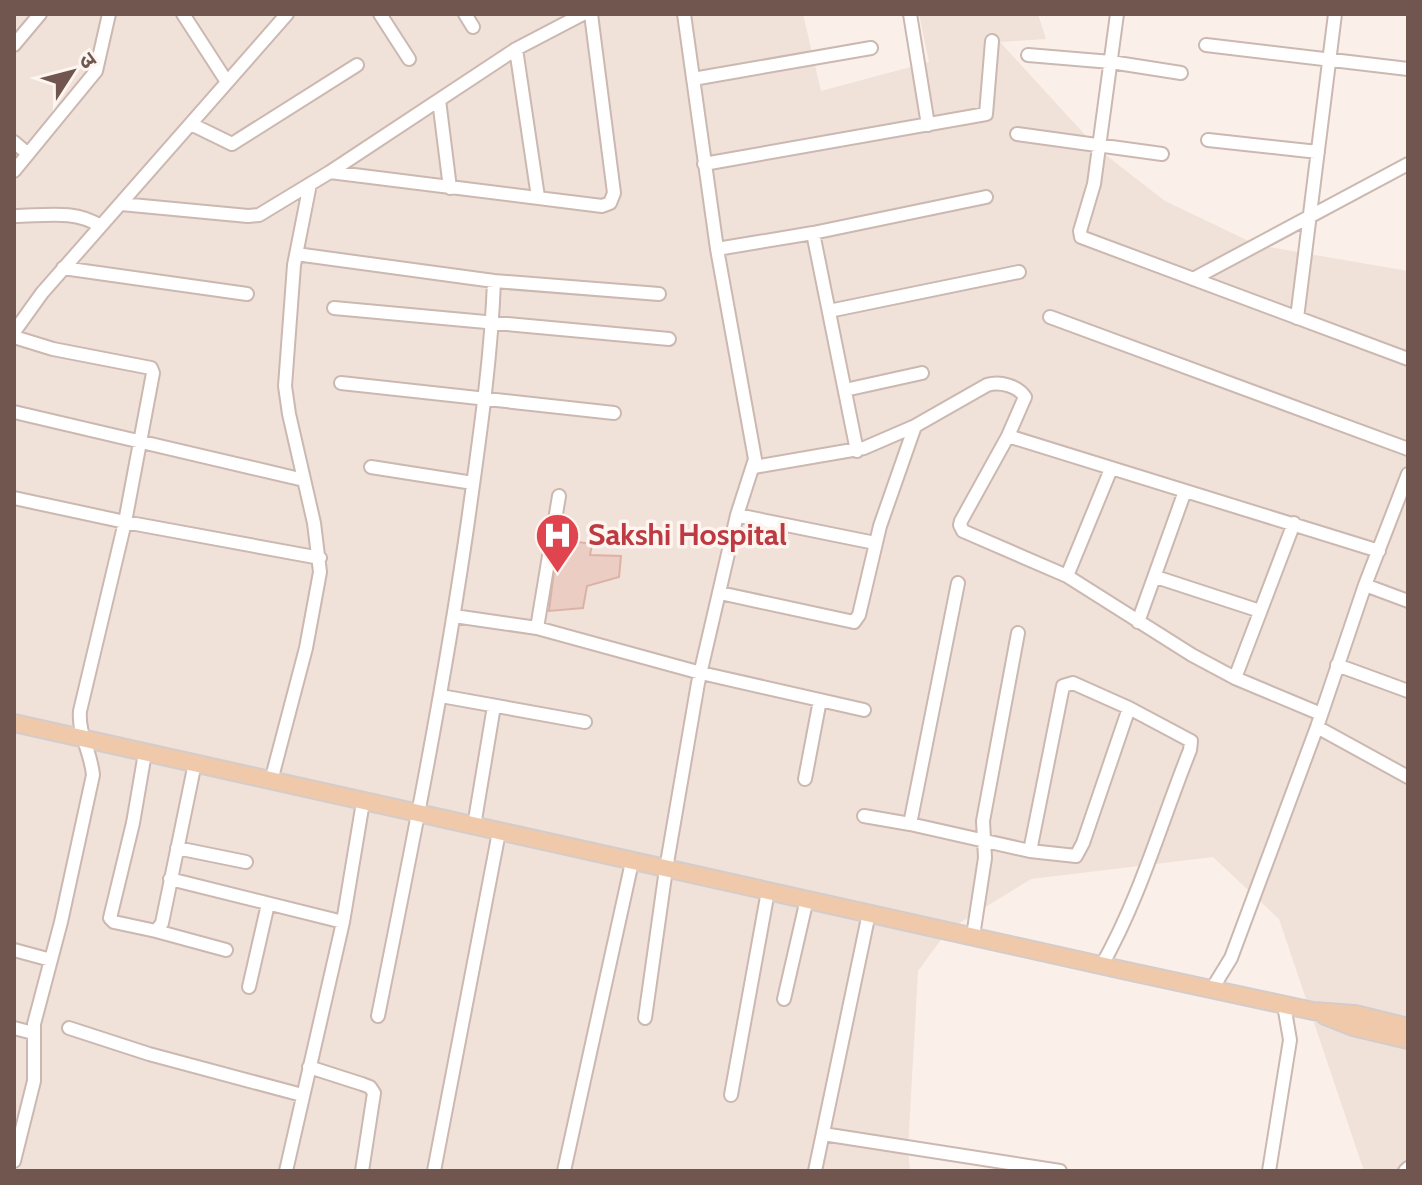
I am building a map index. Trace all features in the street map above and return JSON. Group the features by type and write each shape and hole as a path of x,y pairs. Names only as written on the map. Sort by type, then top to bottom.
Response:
{"main road":[{"path":"14,723 1284,1005 1355,1014 1408,1027"},
{"path":"1313,1011 1353,1027 1408,1040"}],"street":[{"path":"14,45 40,14"},
{"path":"14,171 96,71 109,14"},
{"path":"183,14 223,78"},
{"path":"14,1161 34,1081 33,1033 93,775 82,738 80,711 125,522 153,377 151,368 53,349 14,334 94,222 121,204 191,124 223,78 287,14"},
{"path":"380,14 409,59"},
{"path":"465,14 473,27"},
{"path":"121,204 248,216 268,210 516,49 583,14"},
{"path":"330,172 602,206 613,199 591,14"},
{"path":"645,1018 666,869 701,673 737,515 754,467 754,448 717,249 684,14"},
{"path":"910,14 928,125"},
{"path":"1117,14 1094,184 1080,235 1408,359"},
{"path":"1297,318 1335,14"},
{"path":"704,164 986,114 992,41"},
{"path":"1206,45 1408,69"},
{"path":"693,79 871,48"},
{"path":"516,49 538,197"},
{"path":"1028,55 1111,62 1181,73"},
{"path":"191,124 232,144 357,65"},
{"path":"439,100 450,188"},
{"path":"1017,134 1162,154"},
{"path":"1208,140 1318,152"},
{"path":"14,142 28,154"},
{"path":"1193,279 1408,164"},
{"path":"271,781 306,648 319,584 320,558 285,386 296,254 310,184"},
{"path":"717,249 813,233 986,197"},
{"path":"14,213 75,215 94,222"},
{"path":"813,233 857,451"},
{"path":"296,254 494,281 659,294"},
{"path":"63,268 247,294"},
{"path":"829,311 1019,272"},
{"path":"378,1016 454,616 486,400 494,281"},
{"path":"334,308 669,339"},
{"path":"1050,317 1408,449"},
{"path":"845,390 922,373"},
{"path":"341,383 614,413"},
{"path":"754,467 857,451 915,426 987,385 1000,383 1018,389 1025,397 960,528 1067,576 1138,622 1235,678 1321,714"},
{"path":"14,412 304,480"},
{"path":"720,593 854,622 859,615 875,543 915,426"},
{"path":"1008,436 1379,551"},
{"path":"371,467 473,483"},
{"path":"1067,576 1111,469"},
{"path":"1212,989 1231,958 1408,474"},
{"path":"1138,622 1185,491"},
{"path":"537,628 559,496"},
{"path":"14,498 320,558"},
{"path":"1395,510 1408,515"},
{"path":"737,515 875,543"},
{"path":"1235,678 1294,523"},
{"path":"1156,577 1260,611"},
{"path":"910,824 958,583"},
{"path":"1365,585 1408,601"},
{"path":"454,616 537,628 701,673 864,710"},
{"path":"973,936 985,858 983,821 1018,633"},
{"path":"1337,665 1408,691"},
{"path":"1030,851 1063,686 1073,683 1187,736 1192,746 1135,895 1102,965"},
{"path":"441,696 585,722"},
{"path":"805,779 820,700"},
{"path":"474,826 494,706"},
{"path":"864,816 1072,858 1083,843 1129,708"},
{"path":"1317,727 1408,777"},
{"path":"145,753 133,823 110,918 114,922 226,950"},
{"path":"156,931 162,923 195,763"},
{"path":"286,1171 343,922 363,802"},
{"path":"434,1171 499,832"},
{"path":"177,848 246,862"},
{"path":"564,1171 632,862"},
{"path":"170,879 343,922"},
{"path":"731,1095 768,891"},
{"path":"784,999 807,899"},
{"path":"249,987 268,904"},
{"path":"815,1171 869,913"},
{"path":"14,950 51,960"},
{"path":"1269,1171 1290,1040 1284,1005"},
{"path":"14,1028 33,1033"},
{"path":"69,1028 149,1054 302,1095"},
{"path":"309,1067 370,1087 374,1093 362,1171"},
{"path":"823,1134 1060,1171"}],"shaded area":[{"path":"14,14 803,14 821,91 929,62 919,14 1038,14 1046,39 1000,42 1098,149 1165,201 1257,245 1408,271 1408,1171 1364,1171 1279,919 1213,857 1031,879 948,930 918,971 908,1149 910,1171 14,1171"}],"building":[{"path":"558,539 592,544 590,555 621,556 619,577 587,586 583,608 549,611"}],"place":[{"name":"Sakshi Hospital","path":"557,574"}]}
